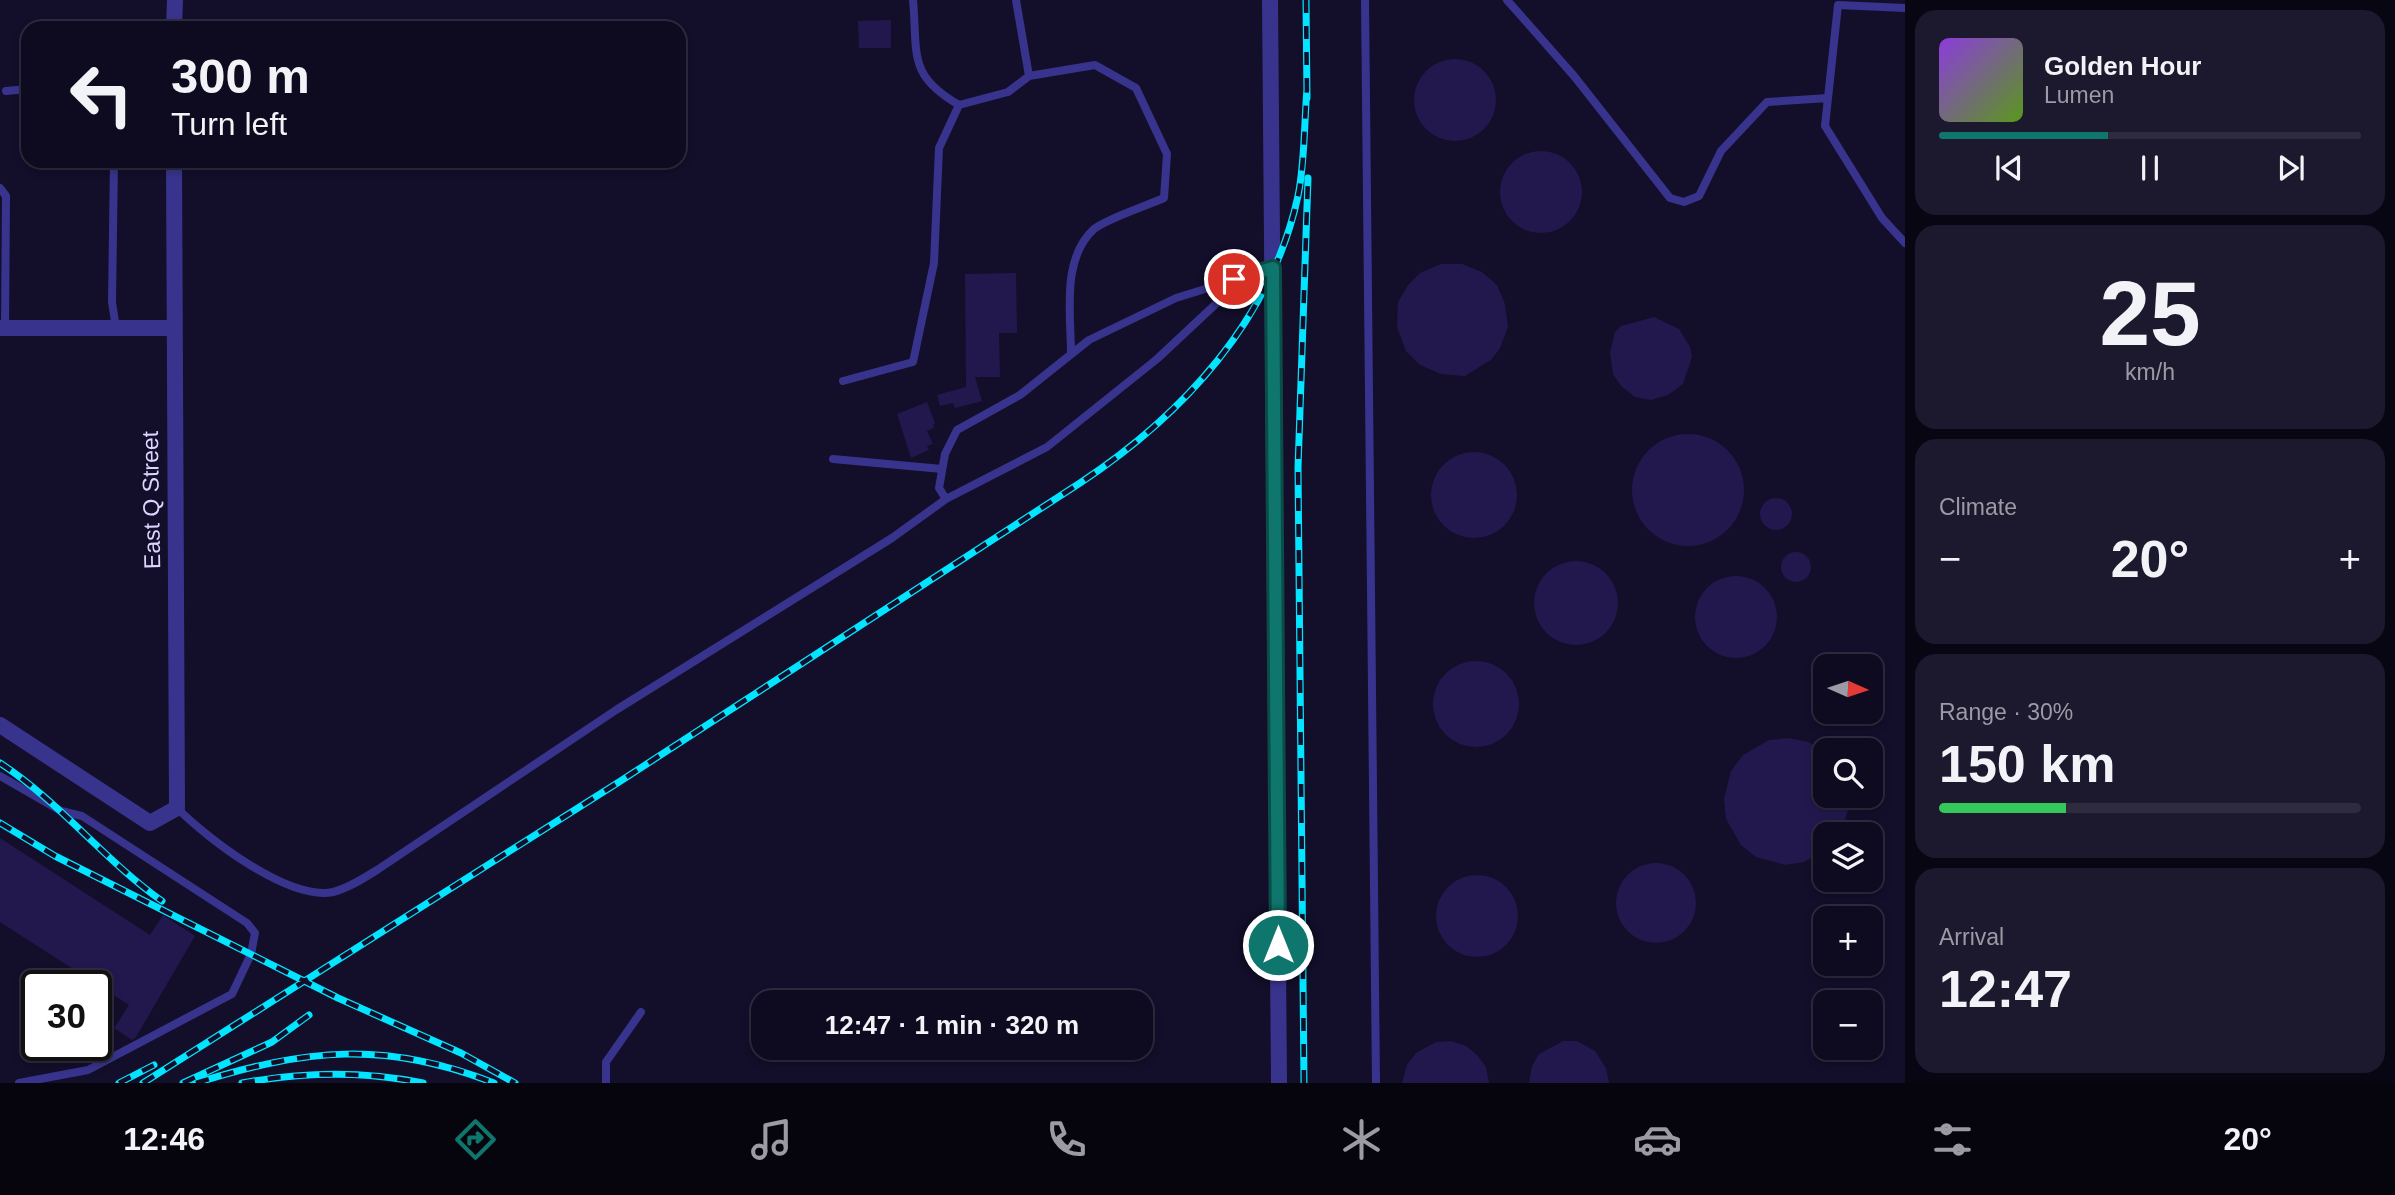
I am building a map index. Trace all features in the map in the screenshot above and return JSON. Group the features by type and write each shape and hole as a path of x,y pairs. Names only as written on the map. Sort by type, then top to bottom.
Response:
{"street":[{"path":"174,21 175,0"},
{"path":"1270,0 1279,1083"},
{"name":"East Q Street","path":"174,168 172,328 177,808"},
{"path":"3,328 172,328"},
{"path":"0,725 150,823 177,808"}],"lane":[{"path":"913,0 919,71 935,91 959,105 1008,92 1029,76 1095,65 1136,88 1167,154 1164,198 1095,229 1075,257 1071,285 1071,354"},
{"path":"1016,0 1029,76"},
{"path":"1365,0 1376,1083"},
{"path":"1507,0 1574,76 1670,198 1684,202 1699,195 1721,151 1767,102 1828,98"},
{"path":"1905,8 1873,3 1839,5 1825,126 1882,218 1905,243"},
{"path":"6,91 21,90"},
{"path":"843,381 912,362 934,263 939,148 959,105"},
{"path":"114,168 112,302 116,328"},
{"path":"0,188 6,196 3,328"},
{"path":"946,499 939,488 942,469 957,430 1020,396 1089,340 1176,298 1273,268"},
{"path":"177,808 225,850 279,879 316,891 331,892 345,888 377,870 616,710 892,538 946,499 1047,447 1157,359 1219,301 1234,279"},
{"path":"833,459 942,469"},
{"path":"0,776 61,811 82,816 247,923 255,933 251,954 232,994 88,1070 19,1083"},
{"path":"606,1083 606,1062 641,1012"}],"building":[{"path":"891,20 891,48 859,48 858,21"},
{"path":"1455,59 1471,62 1484,71 1493,84 1496,100 1493,116 1484,129 1471,138 1455,141 1439,138 1426,129 1417,116 1414,100 1417,84 1426,71 1439,62"},
{"path":"1541,151 1557,154 1570,163 1579,176 1582,192 1579,208 1570,221 1557,230 1541,233 1525,230 1512,221 1503,208 1500,192 1503,176 1512,163 1525,154"},
{"path":"1441,264 1462,264 1482,272 1497,285 1505,304 1508,327 1500,348 1492,359 1465,376 1441,374 1420,365 1406,351 1397,327 1398,302 1408,285 1420,273"},
{"path":"1016,273 1017,333 999,333 1000,377 975,377 982,401 955,408 953,403 940,406 937,395 966,387 965,274"},
{"path":"1654,317 1679,329 1690,347 1692,357 1683,384 1668,395 1651,400 1635,397 1621,386 1613,374 1610,353 1615,332 1621,326"},
{"path":"927,402 935,423 934,428 927,431 933,444 927,446 929,450 911,458 897,414"},
{"path":"1688,434 1710,438 1728,450 1740,468 1744,490 1740,512 1728,530 1710,542 1688,546 1666,542 1648,530 1636,512 1632,490 1636,468 1648,450 1666,438"},
{"path":"1474,452 1490,456 1504,465 1513,479 1517,495 1513,511 1504,525 1490,534 1474,538 1458,534 1444,525 1435,511 1431,495 1435,479 1444,465 1458,456"},
{"path":"1776,498 1787,503 1792,514 1787,525 1776,530 1765,525 1760,514 1765,503"},
{"path":"1796,552 1807,556 1811,567 1807,578 1796,582 1785,578 1781,567 1785,556"},
{"path":"1568,561 1584,561 1600,568 1611,579 1618,595 1615,619 1606,633 1584,645 1568,645 1552,638 1541,627 1534,611 1534,595 1541,579 1552,568"},
{"path":"1728,576 1744,576 1759,583 1770,594 1777,609 1774,633 1765,646 1744,658 1728,658 1713,651 1702,640 1695,625 1695,609 1702,594 1713,583"},
{"path":"1476,661 1500,668 1512,680 1519,704 1512,728 1500,740 1476,747 1452,740 1440,728 1433,704 1440,680 1452,668"},
{"path":"1789,738 1813,745 1813,808 1848,808 1844,822 1813,822 1813,857 1804,862 1785,865 1756,857 1741,845 1726,819 1724,799 1731,771 1743,755 1769,740"},
{"path":"0,838 150,935 163,915 195,936 132,1040 114,1028 129,1005 112,994 112,970 75,970 0,922"},
{"path":"1656,863 1671,866 1684,875 1693,888 1696,903 1693,918 1684,931 1671,940 1656,943 1641,940 1628,931 1619,918 1616,903 1619,888 1628,875 1641,866"},
{"path":"1477,875 1493,878 1506,887 1515,900 1518,916 1515,932 1506,945 1493,954 1477,957 1461,954 1448,945 1439,932 1436,916 1439,900 1448,887 1461,878"},
{"path":"1451,1041 1466,1046 1477,1055 1486,1067 1489,1083 1402,1083 1407,1065 1416,1053 1436,1042"},
{"path":"1563,1041 1577,1041 1595,1051 1606,1068 1609,1083 1529,1083 1532,1066 1539,1054"}],"railway":[{"path":"1306,0 1307,98"},
{"path":"143,1083 619,782 1080,483 1154,427 1218,360 1267,284 1285,241 1298,196 1307,89"},
{"path":"1304,1083 1298,468 1308,178"},
{"path":"0,763 42,795 121,868 162,901"},
{"path":"0,823 55,856 338,998 461,1053 515,1083"},
{"path":"183,1083 272,1042 309,1015"},
{"path":"196,1083 274,1063 345,1054 416,1060 454,1069 494,1083"},
{"path":"119,1083 154,1065"},
{"path":"242,1083 333,1074 378,1076 423,1083"}],"route":[{"path":"1234,279 1273,268 1278,945"}]}
